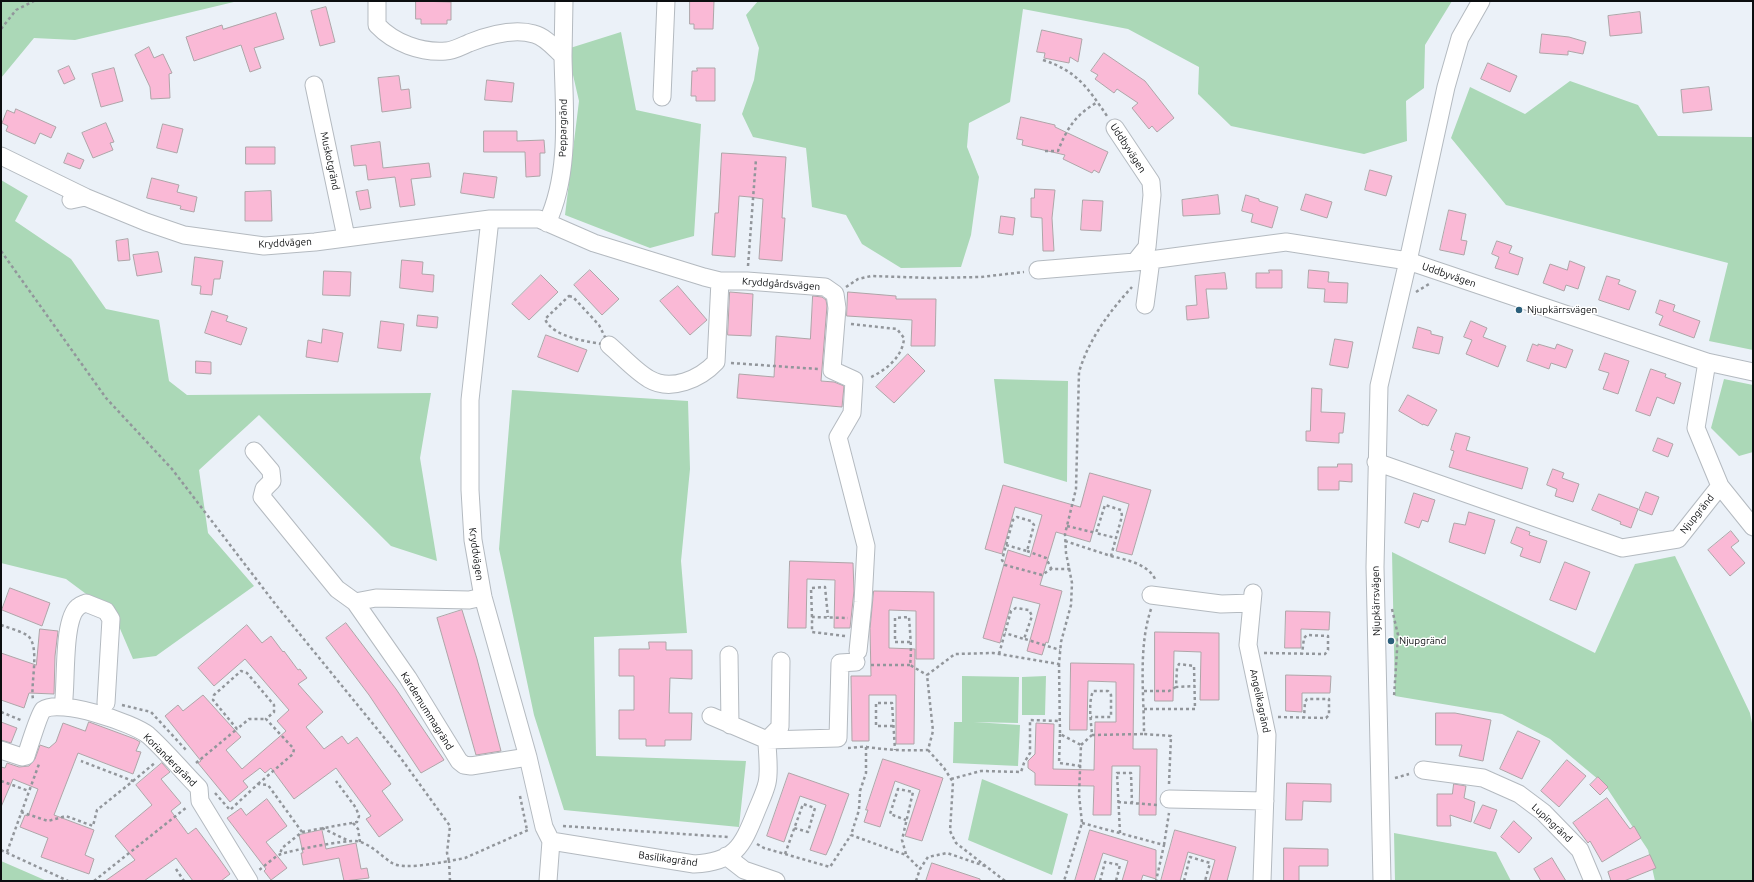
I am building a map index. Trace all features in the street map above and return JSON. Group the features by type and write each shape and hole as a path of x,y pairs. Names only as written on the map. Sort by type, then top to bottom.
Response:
{"street":[{"path":"377,1 377,25 382,30 407,46 421,49 447,51 490,34 535,34 549,42 563,56"},
{"name":"Peppargränd","path":"547,223 552,211 564,157 564,1"},
{"path":"662,97 666,1"},
{"name":"Njupkärrsvägen","path":"1382,881 1375,567 1376,462 1379,386 1446,87 1460,38 1481,1"},
{"name":"Muskotgränd","path":"314,85 346,237"},
{"name":"Uddbyvägen","path":"1115,128 1151,182 1152,195 1147,247 1143,261"},
{"name":"Kryddvägen","path":"1,156 78,198 146,222 184,235 264,246 315,242 490,219 539,219 547,223"},
{"name":"Kryddvägen","path":"490,219 470,400 470,490 473,540 483,597 528,757 544,827 551,841 548,881"},
{"name":"Kryddgårdsvägen","path":"547,223 594,242 720,281 748,281 825,287 835,294"},
{"name":"Uddbyvägen","path":"1038,270 1143,261 1286,242 1408,261 1707,362 1753,372"},
{"path":"1143,261 1145,305"},
{"path":"608,345 649,379 661,383 682,382 695,378 708,370 716,362 720,281"},
{"path":"711,716 767,740 838,738 840,663 857,650 866,546 838,437 852,413 854,380 832,370 837,308 835,294"},
{"path":"1707,362 1696,428 1720,486 1753,527"},
{"name":"Kardemummagränd","path":"254,451 271,471 272,481 264,489 262,497 337,589 355,602 408,678 459,761 464,765 471,766 528,757"},
{"name":"Njupgränd","path":"1376,462 1622,548 1678,539 1720,486"},
{"name":"Angelikagränd","path":"1153,595 1220,604 1252,598 1248,645 1267,735 1262,881"},
{"path":"355,602 376,598 469,600 483,597"},
{"path":"63,707 66,691 66,638 70,622 77,607 86,603 106,611 111,619 106,703"},
{"path":"729,655 730,725"},
{"path":"767,740 780,728 781,661"},
{"name":"Koriandergränd","path":"39,720 48,708 63,707 84,710 147,734 199,788 205,792 248,880"},
{"path":"1,750 22,757 26,756 39,720"},
{"name":"Basilikagränd","path":"551,841 694,864 710,863 726,856 740,848 767,783 767,740"},
{"name":"Lupingränd","path":"1423,770 1483,778 1519,794 1543,812 1580,850 1593,881"},
{"path":"1169,802 1265,801"},
{"path":"726,856 744,870 776,881"}],"path":[{"path":"1,28 16,10 34,1"},
{"name":"Uddbyvägen","path":"1043,60 1067,70 1082,81 1115,128"},
{"path":"1045,151 1058,151 1065,132 1083,110 1098,102"},
{"path":"748,281 756,159"},
{"path":"1,251 106,398 172,469 276,605 396,752 450,826 447,854 450,861 434,864 394,864 382,854 360,842 350,841 280,854 248,880"},
{"path":"835,294 858,279 871,276 931,278 981,277 1038,270"},
{"path":"1414,294 1431,283 1434,270"},
{"path":"1081,766 1060,762 1059,664 1060,650 1071,605 1072,582 1065,541 1067,526 1076,490 1079,372 1084,354 1098,330 1109,313 1133,285"},
{"path":"569,296 573,297 599,325 608,345 584,342 558,332 548,325 545,319 563,300 569,296"},
{"path":"836,324 897,328 904,338 901,351 887,368 865,380 854,380"},
{"path":"716,362 832,370"},
{"path":"1096,533 1105,505 1121,510 1122,516 1111,556"},
{"path":"1027,551 1034,525 1031,520 1017,517 1013,520 1002,560 1005,565 1042,575 1052,570 1070,569"},
{"path":"1067,526 1116,538"},
{"path":"1065,541 1138,563 1154,575 1158,584 1153,595 1146,625 1144,734"},
{"path":"1006,545 1046,558 1052,570"},
{"path":"828,618 825,587 811,588 812,632 857,650 862,664 910,665 927,675"},
{"path":"1392,605 1398,634 1394,701"},
{"path":"999,654 1011,610 1016,608 1029,610 1032,616 1024,639"},
{"path":"812,617 860,618"},
{"path":"910,642 895,642 895,618 909,617 910,642 910,665"},
{"path":"1,625 28,636 32,640 35,652 32,694 39,720 1,712"},
{"path":"1005,633 1060,650"},
{"path":"1250,654 1302,654 1324,654 1328,650 1328,636 1307,636 1304,638 1302,654"},
{"path":"927,675 955,654 999,654 1059,664"},
{"path":"1144,709 1195,709 1194,666 1179,664 1177,668 1176,687"},
{"path":"193,768 196,762 237,729 249,719 266,719 274,712 274,705 247,672 241,671 214,695 214,700 237,729"},
{"path":"927,675 933,731 928,750"},
{"path":"1144,691 1169,691 1176,687 1195,686"},
{"path":"1090,717 1111,717 1111,695 1108,692 1093,691 1090,717 1092,735"},
{"path":"1263,717 1304,718 1326,718 1330,715 1329,700 1307,699 1305,702 1304,718"},
{"path":"893,726 876,726 876,703 892,703 895,750"},
{"path":"94,881 205,792 230,810 293,754 294,749 266,719"},
{"path":"951,779 981,771 1021,772 1024,763 1030,754 1030,720 1060,721"},
{"path":"1060,734 1081,745"},
{"path":"1064,881 1082,823 1079,795 1081,745 1092,735 1144,734 1171,736 1169,802 1164,845 1156,881"},
{"path":"838,738 846,748 866,747 895,750 928,750"},
{"path":"745,838 764,848 830,867 851,835 859,810 860,791 866,773 866,747"},
{"path":"928,750 953,782 950,831 956,842 1005,881"},
{"path":"20,812 48,821 66,816 93,826 97,810 166,754"},
{"path":"7,852 20,812 42,758"},
{"path":"81,761 133,781"},
{"path":"1379,783 1423,770"},
{"path":"1120,833 1117,773 1131,773 1132,802"},
{"path":"1,781 29,791"},
{"path":"280,854 282,848 302,832 356,822 359,816 356,808 336,781"},
{"path":"258,784 265,784 272,789 302,832"},
{"path":"906,820 890,814 898,788 913,792 902,840 906,855"},
{"path":"1118,802 1169,802"},
{"path":"785,854 794,828 803,804 815,808 808,832 794,828"},
{"path":"353,823 358,829 360,842"},
{"path":"1082,823 1164,845"},
{"path":"322,828 350,841"},
{"path":"851,835 906,855 920,869"},
{"path":"1,850 68,881"},
{"path":"916,881 920,869 928,858 946,853 988,867"},
{"path":"1184,881 1190,857 1210,863 1205,881"},
{"path":"1100,881 1106,862 1120,864 1116,881"},
{"path":"176,869 184,881"}],"green space":[{"path":"1,1 238,1 75,40 34,38 1,78"},
{"path":"758,1 1452,1 1425,45 1424,88 1406,101 1407,141 1364,154 1231,126 1198,94 1199,67 1128,29 1023,9 1010,102 969,123 967,147 979,177 971,235 961,267 901,268 862,244 846,215 812,207 806,148 753,137 742,114 754,80 759,48 746,15"},
{"path":"621,32 636,110 701,124 694,236 650,248 565,215 579,101 567,49"},
{"path":"1570,81 1638,105 1658,136 1753,137 1753,350 1709,341 1728,263 1506,205 1451,138 1470,87 1525,114"},
{"path":"1,180 28,196 15,221 71,259 106,309 159,320 169,381 187,395 431,393 420,458 437,561 391,546 259,415 199,470 208,533 254,586 156,656 133,659 115,617 66,579 1,563"},
{"path":"994,379 1068,381 1067,482 1004,463"},
{"path":"1724,379 1753,385 1753,452 1739,456 1711,428"},
{"path":"512,390 688,401 690,469 681,561 687,633 594,637 596,756 746,761 739,827 564,810 534,715 499,549"},
{"path":"1392,552 1595,653 1635,564 1675,556 1750,713 1753,728 1753,881 1655,881 1648,850 1605,785 1550,739 1502,714 1395,696"},
{"path":"962,676 1019,677 1018,723 974,722 1020,725 1018,766 953,763 954,722 962,722"},
{"path":"1046,676 1045,715 1022,715 1022,677"},
{"path":"982,779 1068,814 1052,875 968,840"},
{"path":"1394,833 1496,852 1511,881 1395,881"},
{"path":"1,861 47,881 1,881"}],"building":[{"path":"416,1 451,2 451,20 447,20 447,24 421,24 421,19 416,19"},
{"path":"690,1 714,1 713,29 694,29 694,24 690,24"},
{"path":"326,7 335,42 320,46 311,11"},
{"path":"1640,12 1642,33 1610,36 1608,16"},
{"path":"276,13 284,39 254,48 261,68 250,72 241,45 194,61 186,37 222,25 223,29"},
{"path":"1042,30 1082,39 1078,62 1070,57 1069,63 1044,58 1045,53 1037,52"},
{"path":"1542,34 1569,37 1586,42 1583,54 1568,51 1568,55 1540,53"},
{"path":"149,47 154,58 163,54 172,73 169,74 170,98 151,99 150,87 135,55"},
{"path":"1104,53 1145,81 1174,118 1157,132 1152,126 1149,129 1132,108 1138,103 1117,89 1114,93 1095,79 1098,75 1091,71"},
{"path":"1488,63 1517,76 1510,92 1481,79"},
{"path":"69,66 75,79 64,84 58,71"},
{"path":"114,68 123,101 101,107 92,74"},
{"path":"697,68 715,68 715,101 696,101 696,96 691,96 692,71 697,71"},
{"path":"399,76 401,90 409,89 411,108 382,112 378,78"},
{"path":"487,80 514,83 512,102 485,100"},
{"path":"1709,87 1712,110 1683,113 1681,90"},
{"path":"16,109 56,127 51,138 40,133 35,144 6,131 8,126 2,123 7,110 14,113"},
{"path":"1021,117 1055,125 1055,127 1108,152 1099,173 1094,170 1092,173 1063,159 1065,155 1022,145 1023,140 1017,139"},
{"path":"106,123 114,142 110,143 113,150 93,158 82,133"},
{"path":"163,124 183,129 177,153 157,148"},
{"path":"484,131 517,131 517,141 544,140 545,153 540,153 540,176 526,177 525,152 484,152"},
{"path":"380,142 383,168 429,163 431,177 411,179 415,205 400,207 395,177 368,180 366,165 354,166 351,146"},
{"path":"246,147 275,147 275,164 246,164"},
{"path":"68,153 84,160 80,169 64,163"},
{"path":"722,153 786,157 782,218 785,218 782,261 759,259 763,199 739,196 735,257 712,255 715,213 718,213"},
{"path":"1370,170 1392,176 1386,196 1365,190"},
{"path":"464,173 497,177 494,198 461,193"},
{"path":"152,178 179,185 177,192 197,197 194,212 180,209 181,206 147,198"},
{"path":"1035,189 1055,190 1052,218 1054,251 1043,251 1042,218 1031,217 1031,198 1034,198"},
{"path":"368,190 371,208 360,210 356,192"},
{"path":"271,191 272,221 245,221 245,192"},
{"path":"1306,194 1332,202 1327,218 1301,210"},
{"path":"1218,195 1220,214 1183,216 1182,200"},
{"path":"1246,195 1278,207 1272,228 1251,222 1253,214 1242,211"},
{"path":"1083,200 1103,201 1101,231 1081,230"},
{"path":"1449,210 1466,214 1461,240 1467,241 1464,255 1440,250"},
{"path":"1001,216 1015,218 1013,235 999,233"},
{"path":"128,239 130,260 118,261 116,241"},
{"path":"1497,241 1512,246 1509,253 1523,258 1518,275 1495,268 1499,257 1492,254"},
{"path":"158,252 162,272 137,276 133,255"},
{"path":"195,257 223,261 220,279 214,279 212,295 200,294 201,286 192,285"},
{"path":"402,260 423,262 422,274 434,275 433,292 400,288"},
{"path":"1570,261 1585,267 1578,289 1566,285 1564,291 1543,283 1550,264 1567,270"},
{"path":"590,270 619,299 602,315 574,285"},
{"path":"1269,270 1282,270 1282,288 1256,288 1256,273 1269,273"},
{"path":"1309,270 1329,272 1328,282 1348,283 1347,303 1324,302 1325,289 1308,288"},
{"path":"324,271 351,272 350,296 323,295"},
{"path":"1225,273 1227,289 1206,289 1209,318 1187,320 1186,306 1197,305 1195,276"},
{"path":"541,275 558,292 529,320 512,304"},
{"path":"1607,276 1620,280 1618,284 1636,291 1629,310 1599,300"},
{"path":"678,286 707,320 690,335 660,301"},
{"path":"730,292 753,294 751,336 728,335"},
{"path":"848,292 896,296 896,299 936,299 935,346 911,346 912,320 847,316"},
{"path":"813,296 822,297 826,300 827,306 821,381 834,382 844,386 842,407 737,398 739,374 774,377 776,336 810,339"},
{"path":"1660,300 1675,305 1673,311 1700,321 1694,338 1659,325 1663,316 1656,313"},
{"path":"212,311 228,316 226,321 247,328 241,345 205,333"},
{"path":"418,315 438,317 437,328 417,326"},
{"path":"381,321 404,324 401,351 378,348"},
{"path":"1471,321 1487,328 1483,337 1506,346 1498,367 1466,354 1472,340 1464,337"},
{"path":"1418,327 1431,331 1431,334 1443,337 1439,354 1413,348"},
{"path":"323,329 343,333 338,362 306,357 308,340 321,343"},
{"path":"546,335 587,350 578,372 538,357"},
{"path":"1335,339 1353,342 1348,368 1330,365"},
{"path":"1533,344 1555,349 1557,344 1573,350 1566,368 1551,363 1549,369 1527,361"},
{"path":"1605,353 1629,361 1618,394 1603,389 1609,373 1599,370"},
{"path":"908,354 925,371 894,403 876,387"},
{"path":"196,361 211,362 211,374 196,373"},
{"path":"1651,369 1666,374 1665,377 1681,383 1674,404 1657,397 1650,416 1636,411"},
{"path":"1312,388 1322,389 1321,412 1345,413 1343,433 1339,433 1339,443 1306,441 1306,431 1310,431"},
{"path":"1408,395 1437,410 1428,426 1423,425 1399,411"},
{"path":"1456,433 1470,437 1466,450 1528,468 1522,489 1449,467 1454,451 1451,450"},
{"path":"1658,438 1673,444 1668,457 1653,451"},
{"path":"1338,464 1352,464 1352,482 1339,481 1339,490 1318,490 1318,467 1337,467"},
{"path":"1553,469 1564,473 1562,478 1579,484 1573,502 1555,496 1557,489 1547,485"},
{"path":"1090,473 1151,490 1132,555 1116,551 1129,504 1103,496 1090,542 1056,532 1040,585 1062,591 1048,643 1046,642 1042,655 1027,651 1040,604 1013,597 1000,643 983,638 1008,550 1030,557 1042,515 1015,507 1002,554 985,549 1003,485 1080,507"},
{"path":"1646,492 1659,497 1652,515 1639,510"},
{"path":"1414,493 1435,500 1428,522 1422,520 1419,528 1405,523"},
{"path":"1599,494 1638,509 1631,528 1620,524 1621,522 1592,510"},
{"path":"1469,512 1495,520 1485,554 1449,542 1454,523 1465,525"},
{"path":"1517,527 1530,532 1529,535 1547,541 1540,563 1520,556 1523,548 1511,543"},
{"path":"1731,531 1739,541 1731,547 1745,563 1730,576 1708,550"},
{"path":"790,561 853,563 854,591 850,628 834,628 835,580 807,579 806,628 788,628"},
{"path":"1565,562 1590,572 1576,610 1550,600"},
{"path":"10,588 50,603 42,626 2,610"},
{"path":"874,591 934,592 934,659 916,659 916,611 889,610 889,648 915,649 914,744 896,744 896,695 869,695 869,741 852,741 851,676 871,676 870,629"},
{"path":"462,610 477,659 501,751 476,755 437,618"},
{"path":"1286,611 1330,612 1329,630 1301,629 1301,648 1285,648"},
{"path":"346,623 396,689 444,760 421,773 369,695 326,638"},
{"path":"247,625 262,643 271,636 298,670 300,669 307,678 298,684 323,712 306,727 324,749 342,736 348,744 357,737 391,784 382,791 403,820 379,837 366,819 371,816 336,768 294,799 271,768 265,773 260,768 243,781 248,787 230,802 198,763 201,761 165,716 178,705 183,711 203,695 241,737 226,750 242,769 286,731 277,721 289,710 245,659 214,686 198,668"},
{"path":"40,629 58,631 55,656 54,694 29,693 24,708 1,700 1,653 36,665"},
{"path":"1155,632 1219,633 1219,700 1200,700 1201,652 1174,651 1173,701 1155,701"},
{"path":"649,642 666,642 666,650 692,650 692,679 670,678 669,713 692,713 691,740 665,740 665,746 646,746 646,739 619,739 619,710 634,710 634,676 619,676 619,649 649,649"},
{"path":"1071,663 1134,664 1133,749 1157,749 1156,815 1139,815 1140,766 1112,766 1111,815 1093,815 1094,786 1035,785 1035,773 1028,768 1028,761 1035,754 1036,723 1054,724 1053,769 1094,770 1095,722 1116,722 1116,682 1088,681 1087,730 1070,730"},
{"path":"1286,675 1331,676 1330,693 1302,693 1302,712 1286,711"},
{"path":"1436,713 1455,713 1491,720 1483,761 1459,756 1462,745 1436,745"},
{"path":"1,722 17,728 11,743 1,740"},
{"path":"89,722 135,739 140,742 136,751 141,752 133,774 78,753 54,815 94,830 85,855 94,859 89,874 41,857 48,838 20,827 25,815 28,816 38,789 13,779 1,807 1,767 5,768 7,763 19,767 29,766 35,759 40,745 49,748 56,742 63,723 85,731"},
{"path":"1518,731 1540,741 1522,779 1500,769"},
{"path":"883,759 943,778 922,841 905,836 920,790 895,781 880,827 864,822 868,810 866,810"},
{"path":"1567,760 1586,776 1559,807 1541,791"},
{"path":"162,763 170,772 161,779 181,803 171,811 188,834 196,828 218,857 230,874 221,881 193,881 176,858 144,881 105,881 135,860 115,836 152,805 136,785"},
{"path":"789,773 849,794 826,855 810,850 826,805 800,796 784,842 767,836"},
{"path":"1598,777 1608,787 1600,795 1590,785"},
{"path":"1287,783 1331,784 1331,802 1303,801 1302,820 1286,820"},
{"path":"1454,784 1466,786 1464,798 1475,802 1471,822 1450,815 1451,826 1437,826 1437,794 1452,794"},
{"path":"1607,798 1630,829 1634,826 1641,838 1602,862 1590,841 1588,843 1573,823"},
{"path":"267,799 287,826 266,842 287,868 271,880 264,871 266,869 227,818 241,808 246,815"},
{"path":"1483,805 1497,810 1490,829 1474,823"},
{"path":"1514,821 1532,838 1519,853 1501,837"},
{"path":"322,830 326,849 356,843 361,869 367,868 369,878 344,881 339,858 303,865 301,853 303,853 299,835"},
{"path":"1090,830 1156,850 1156,879 1143,875 1141,881 1122,881 1128,861 1103,853 1094,881 1075,881"},
{"path":"1175,830 1236,847 1227,881 1209,881 1215,860 1188,852 1180,881 1161,881"},
{"path":"1284,848 1328,849 1328,866 1299,866 1299,881 1284,881"},
{"path":"1650,855 1656,868 1624,881 1611,881 1608,872"},
{"path":"1552,858 1566,881 1541,881 1534,869"},
{"path":"932,863 980,879 980,881 926,881"}],"place":[{"name":"Njupkärrsvägen","path":"1519,310"},
{"name":"Njupgränd","path":"1391,641"}]}
